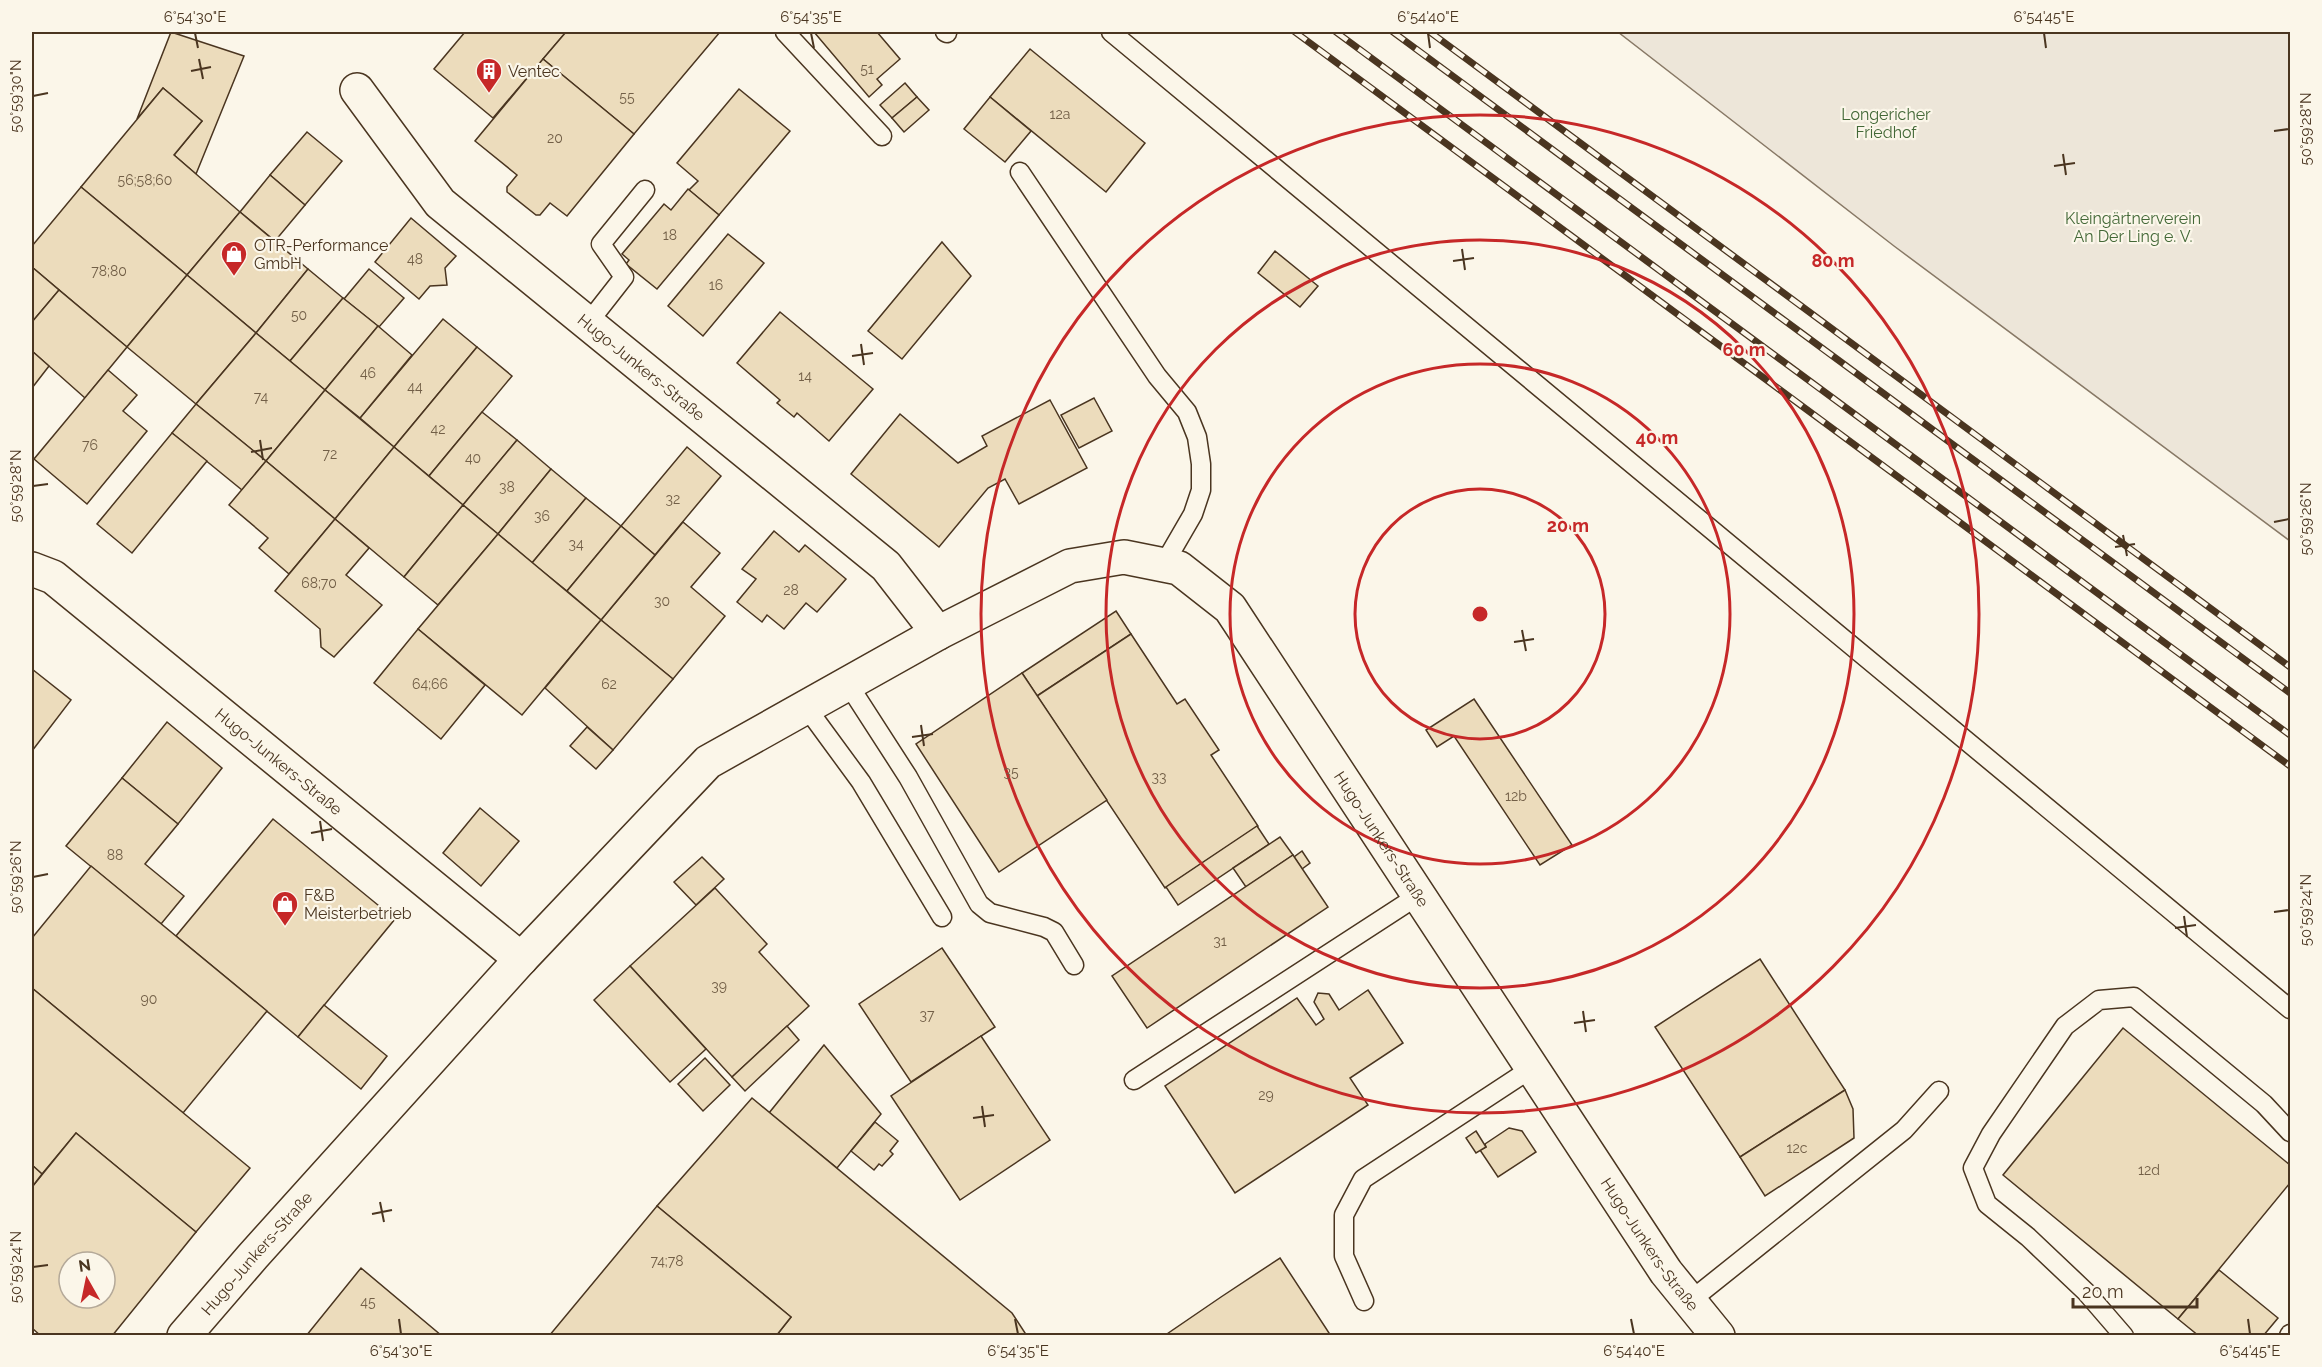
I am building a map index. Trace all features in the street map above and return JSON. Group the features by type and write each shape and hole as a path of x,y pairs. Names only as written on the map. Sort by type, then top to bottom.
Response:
{"street":[{"name":"Hugo-Junkers-Straße","path":"357,90 440,203 886,566 938,633"},
{"name":"Hugo-Junkers-Straße","path":"184,1335 521,959 708,762 938,633 1070,566 1124,557 1179,568 1230,608 1666,1272 1718,1335"},
{"name":"Hugo-Junkers-Straße","path":"32,569 53,577 521,959"}],"lane":[{"path":"785,32 882,136"},
{"path":"1111,32 2290,1009"},
{"path":"1020,172 1157,376 1187,412 1197,437 1201,464 1201,490 1193,514 1164,564"},
{"path":"588,323 624,277 601,244 645,190"},
{"path":"848,684 908,777 979,904 990,913 1044,927 1054,932 1074,964"},
{"path":"806,707 861,782 942,917"},
{"path":"1134,1080 1419,895"},
{"path":"2124,1335 2086,1292 2028,1237 1987,1204 1973,1168 1991,1134 2065,1026 2099,1000 2134,997 2265,1104 2290,1132"},
{"path":"1365,1301 1344,1256 1344,1215 1363,1179 1532,1068"},
{"path":"1690,1301 1905,1130 1939,1090"}],"green space":[{"name":"Kleingärtnerverein An Der Ling e. V.","path":"1618,32 2290,32 2290,541 1894,246"}],"building":[{"path":"171,32 244,56 196,174 174,155 202,121 163,88 137,119"},
{"name":"Ventec","path":"465,32 566,32 493,118 434,69"},
{"path":"566,32 720,32 634,134 543,59"},
{"path":"814,32 877,32 900,59 877,79 882,85 869,97"},
{"path":"1030,49 1145,143 1106,192 990,97"},
{"path":"543,59 634,134 567,216 550,203 540,215 536,215 507,192 507,187 517,175 475,141"},
{"path":"905,83 917,97 892,118 880,105"},
{"path":"163,88 202,121 174,155 240,212 187,275 81,187"},
{"path":"739,89 790,131 719,215 689,190 698,181 677,163"},
{"path":"917,97 929,110 904,132 892,118"},
{"path":"990,97 1031,131 1005,162 964,129"},
{"path":"307,132 342,161 305,205 270,175"},
{"path":"270,175 305,205 275,241 240,212"},
{"path":"81,187 187,275 127,347 32,267 32,246"},
{"path":"688,189 719,215 657,289 626,264 629,260 622,254 664,204 671,210"},
{"path":"240,212 308,269 256,333 187,275"},
{"path":"411,218 456,256 445,268 447,285 430,286 419,299 375,262"},
{"path":"728,234 764,263 703,336 668,306"},
{"path":"942,242 971,276 902,359 868,331"},
{"path":"1275,251 1318,286 1300,307 1258,273"},
{"path":"32,267 59,290 32,322"},
{"path":"308,269 343,298 290,361 256,333"},
{"path":"369,269 404,298 379,327 344,299"},
{"path":"187,275 256,333 196,404 127,347"},
{"path":"59,290 127,347 85,398 32,351 32,322"},
{"path":"343,298 378,326 325,390 290,361"},
{"path":"780,312 873,389 829,441 797,413 794,417 777,403 780,400 737,363"},
{"path":"443,319 477,347 394,447 360,418"},
{"path":"378,326 412,355 360,418 325,390"},
{"path":"256,333 325,390 266,461 196,404"},
{"path":"477,347 512,376 429,476 394,447"},
{"path":"32,351 49,366 32,388"},
{"path":"108,370 137,395 123,411 147,431 87,504 34,459"},
{"path":"325,390 394,447 335,519 266,461"},
{"path":"1094,398 1112,431 1079,448 1061,415"},
{"path":"1050,400 1087,468 1019,504 1005,479 988,488 939,547 851,474 900,414 958,463 987,446 982,436"},
{"path":"196,404 266,461 242,490 172,433"},
{"path":"482,412 517,440 463,505 429,476"},
{"path":"172,433 207,461 132,553 97,524"},
{"path":"517,440 551,469 498,534 463,505"},
{"path":"394,447 463,505 404,577 335,519"},
{"path":"687,447 721,476 655,555 621,526"},
{"path":"266,461 335,519 289,574 259,548 268,538 229,505"},
{"path":"551,469 586,498 532,563 498,534"},
{"path":"586,498 621,526 567,591 532,563"},
{"path":"463,505 498,534 438,605 404,577"},
{"path":"335,519 369,548 346,575 382,605 334,657 321,647 320,629 275,591"},
{"path":"683,522 720,553 691,587 725,616 673,679 601,620"},
{"path":"621,526 655,555 601,620 567,591"},
{"path":"774,531 799,552 805,545 846,579 817,612 806,603 784,629 767,615 762,622 737,602 756,579 742,569"},
{"path":"498,534 601,620 522,715 418,629"},
{"path":"1116,611 1131,634 1037,696 1022,673"},
{"path":"601,620 673,679 613,750 545,688"},
{"path":"418,629 485,685 441,739 374,683"},
{"path":"1131,634 1177,704 1185,699 1219,750 1211,755 1258,826 1165,888 1037,696"},
{"path":"32,669 71,700 32,751"},
{"path":"1022,673 1107,800 999,872 916,744"},
{"path":"1474,699 1572,845 1540,865 1454,736 1437,747 1426,730"},
{"path":"167,722 222,768 178,824 122,778"},
{"path":"587,727 613,750 596,769 570,746"},
{"path":"122,778 178,824 145,864 184,896 161,924 66,846"},
{"path":"480,808 519,841 481,886 443,853"},
{"name":"F&B Meisterbetrieb","path":"273,819 395,919 298,1037 176,936"},
{"path":"1257,826 1269,844 1178,905 1166,887"},
{"path":"1280,837 1293,855 1246,887 1233,868"},
{"path":"1302,851 1310,863 1302,869 1294,857"},
{"path":"1293,855 1328,907 1147,1028 1112,976"},
{"path":"702,857 724,879 696,905 674,882"},
{"path":"91,866 267,1011 183,1113 32,988 32,938"},
{"path":"715,888 767,944 759,952 809,1006 732,1077 630,966"},
{"path":"942,948 995,1027 911,1082 859,1004"},
{"path":"1760,959 1845,1090 1740,1157 1655,1027"},
{"path":"630,966 706,1049 670,1082 594,1000"},
{"path":"32,988 250,1168 196,1232 76,1133 42,1174 32,1165"},
{"path":"1368,990 1403,1043 1350,1078 1368,1105 1235,1193 1165,1086 1297,998 1316,1025 1324,1019 1314,1002 1318,993 1329,994 1339,1010"},
{"path":"324,1005 387,1056 361,1089 298,1037"},
{"path":"787,1026 799,1040 745,1091 732,1077"},
{"path":"2123,1028 2290,1165 2290,1183 2178,1319 2003,1175"},
{"path":"981,1036 1050,1140 960,1200 891,1096"},
{"path":"824,1045 881,1114 837,1168 769,1113"},
{"path":"705,1058 730,1085 703,1111 678,1084"},
{"path":"1845,1090 1853,1109 1854,1138 1765,1196 1740,1157"},
{"path":"752,1098 1012,1313 1027,1336 776,1336 791,1317 657,1206"},
{"path":"875,1122 898,1141 890,1151 893,1154 882,1166 879,1164 874,1170 851,1151"},
{"path":"1509,1128 1522,1131 1536,1152 1498,1177 1480,1150"},
{"path":"1476,1131 1486,1147 1476,1153 1466,1138"},
{"path":"76,1133 196,1232 112,1336 41,1336 32,1328 32,1187"},
{"path":"32,1165 42,1174 32,1187"},
{"path":"657,1206 791,1317 776,1336 549,1336"},
{"path":"1280,1258 1331,1336 1164,1336 1221,1297"},
{"path":"361,1268 442,1336 306,1336"},
{"path":"2219,1270 2278,1318 2263,1336 2199,1336 2178,1319"}],"railway":[{"path":"1295,32 2290,766"},
{"path":"1336,32 2290,735"},
{"path":"1393,32 2290,693"},
{"path":"1430,32 2290,667"}],"place":[{"name":"Ventec","path":"489,94"},
{"name":"OTR-Performance GmbH","path":"234,277"},
{"name":"F&B Meisterbetrieb","path":"285,927"}],"park label":[{"name":"Longericher Friedhof","path":"1886,123"}]}
